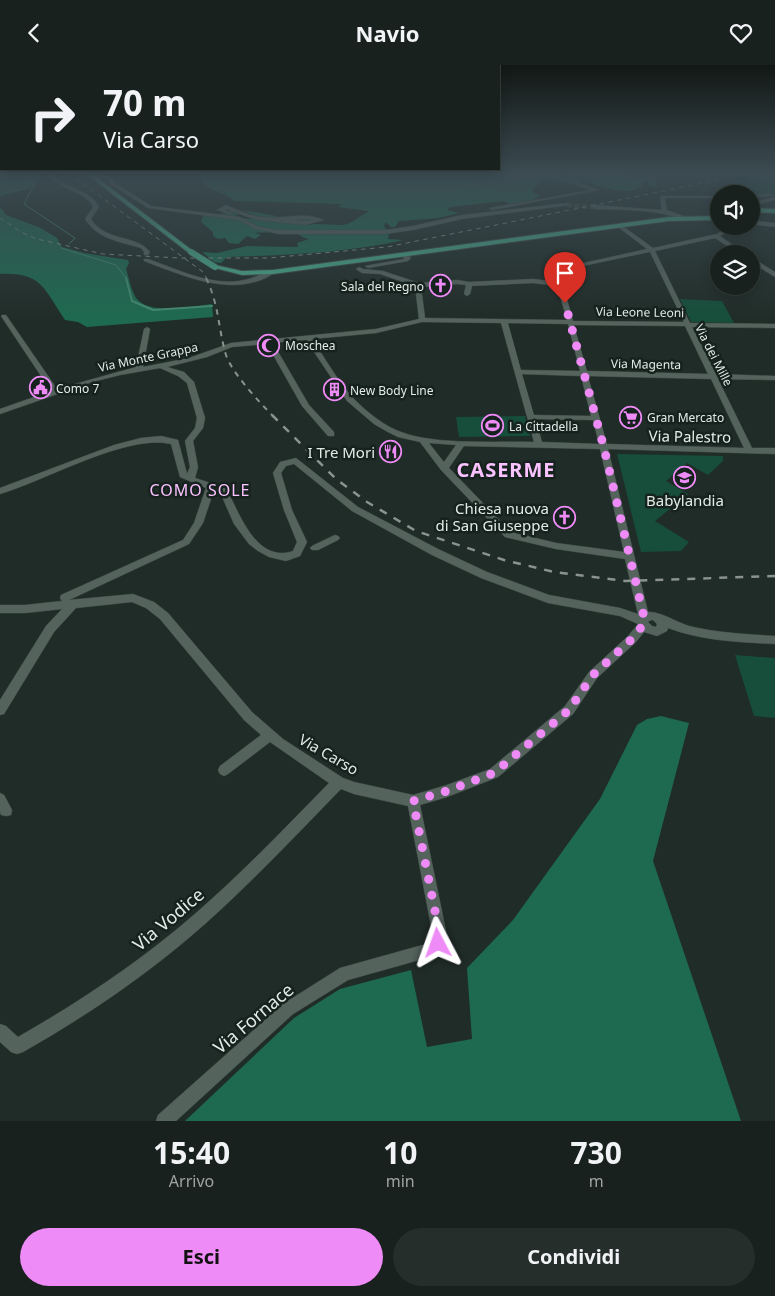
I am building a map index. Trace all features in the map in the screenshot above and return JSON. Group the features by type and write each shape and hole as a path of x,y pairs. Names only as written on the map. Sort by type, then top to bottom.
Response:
{"main road":[{"path":"152,222 191,252 215,267 242,273 273,272 646,222"}],"street":[{"path":"90,222 92,226 104,234 144,247 147,252 146,257 204,282 248,281 273,272"},
{"path":"249,222 257,228 279,232 385,231 414,228 436,222"},
{"path":"760,223 775,225"},
{"name":"Via dei Mille","path":"620,226 651,249 749,450"},
{"path":"560,284 577,266 716,236 730,245"},
{"path":"405,255 408,258 406,260 359,269 362,271 381,272 418,285 457,282 469,284 533,281 560,284"},
{"path":"760,265 775,275"},
{"path":"467,294 469,284"},
{"path":"560,284 594,418 604,448 639,600 650,623"},
{"path":"418,285 422,321"},
{"path":"4,316 55,391"},
{"name":"Via Monte Grappa","path":"0,412 55,391 120,373 160,367 216,353 231,345 376,331 422,321 484,322"},
{"path":"484,322 498,326 505,331"},
{"name":"Via Leone Leoni","path":"484,322 775,326"},
{"path":"504,322 505,331 539,445"},
{"path":"120,373 139,368 147,329"},
{"name":"Via Palestro","path":"307,337 350,399 359,408 389,432 423,441 604,448 775,451"},
{"path":"269,341 306,406 331,434"},
{"path":"160,367 172,369 190,382 201,418 199,428 189,441 194,467 190,479"},
{"name":"Via Magenta","path":"517,372 775,378"},
{"path":"531,417 594,418"},
{"path":"0,491 118,445 165,437 175,442 183,475 223,490 248,540 280,557 291,557 301,549 302,542 288,510 277,473 280,467 287,462 299,461 355,509 435,552 484,575 548,599 620,612 650,623 714,636 775,640"},
{"path":"423,441 444,468 508,535 556,546 630,556"},
{"path":"444,468 462,443"},
{"path":"0,710 69,601 186,542 194,533 203,516 210,486"},
{"path":"315,548 336,538"},
{"name":"Via Carso","path":"0,609 26,609 69,601 133,599 150,605 164,616 248,716 270,735 339,782 354,788 413,801 447,791 494,773 569,710 593,675 650,623"},
{"path":"224,770 270,735"},
{"name":"Via Vodice","path":"0,1031 17,1046 55,1025 125,979 201,918 339,782"},
{"name":"Via Fornace","path":"164,1121 288,1009 345,973 430,950 438,943 439,931 413,801"}],"green space":[{"path":"0,222 26,222 41,228 57,238 62,247 84,253 128,260 129,263 126,269 131,288 136,298 142,304 172,309 212,304 213,317 87,327 78,322 65,320 46,291 33,280 14,274 0,274"},
{"path":"201,222 312,222 306,223 307,225 343,225 349,223 386,222 384,226 389,233 388,239 404,240 338,251 227,257 221,263 214,262 202,252 217,253 247,246 298,247 297,243 309,239 297,234 255,233 261,235 255,239 247,236 238,244 229,243 225,238 218,239 213,236 213,232"},
{"path":"386,222 398,222 395,227 391,227"},
{"path":"680,299 722,301 734,323 691,322"},
{"name":"La Cittadella","path":"525,416 530,436 459,437 456,417"},
{"path":"617,454 723,456 723,461 708,475 687,463 666,481 688,494 655,521 689,542 681,551 641,552"},
{"path":"735,655 775,658 775,718 754,716"},
{"path":"661,716 689,723 653,861 741,1121 185,1121 294,1018 340,989 411,970 427,1047 472,1039 467,968 513,920 600,799 637,725 647,719"}],"waterway":[{"path":"51,222 75,238 69,244"},
{"path":"61,248 116,265 127,279"},
{"path":"126,278 132,301 153,310 212,306"}],"railway":[{"path":"6,222 21,232 37,239 103,254 184,258"},
{"path":"136,222 184,258"},
{"path":"184,258 269,258 387,247 509,222"},
{"path":"184,258 203,272 207,279"},
{"path":"206,278 216,307 223,345 229,362 261,404 336,479 367,502 416,531 504,560 554,572 625,581 775,576"}],"place":[{"name":"Sala del Regno","path":"440,286"},
{"name":"Moschea","path":"269,345"},
{"name":"Como 7","path":"40,388"},
{"name":"New Body Line","path":"334,390"},
{"name":"Gran Mercato","path":"631,417"},
{"name":"La Cittadella","path":"493,426"},
{"name":"I Tre Mori","path":"391,452"},
{"name":"Babylandia","path":"685,477"},
{"name":"Chiesa nuova di San Giuseppe","path":"565,517"}],"district":[{"name":"CASERME","path":"506,469"},
{"name":"COMO SOLE","path":"200,490"}],"route":[{"path":"438,943 439,931 413,801 447,791 494,773 569,710 593,675 632,639 643,625 644,617 604,448 593,414 565,303"}]}
